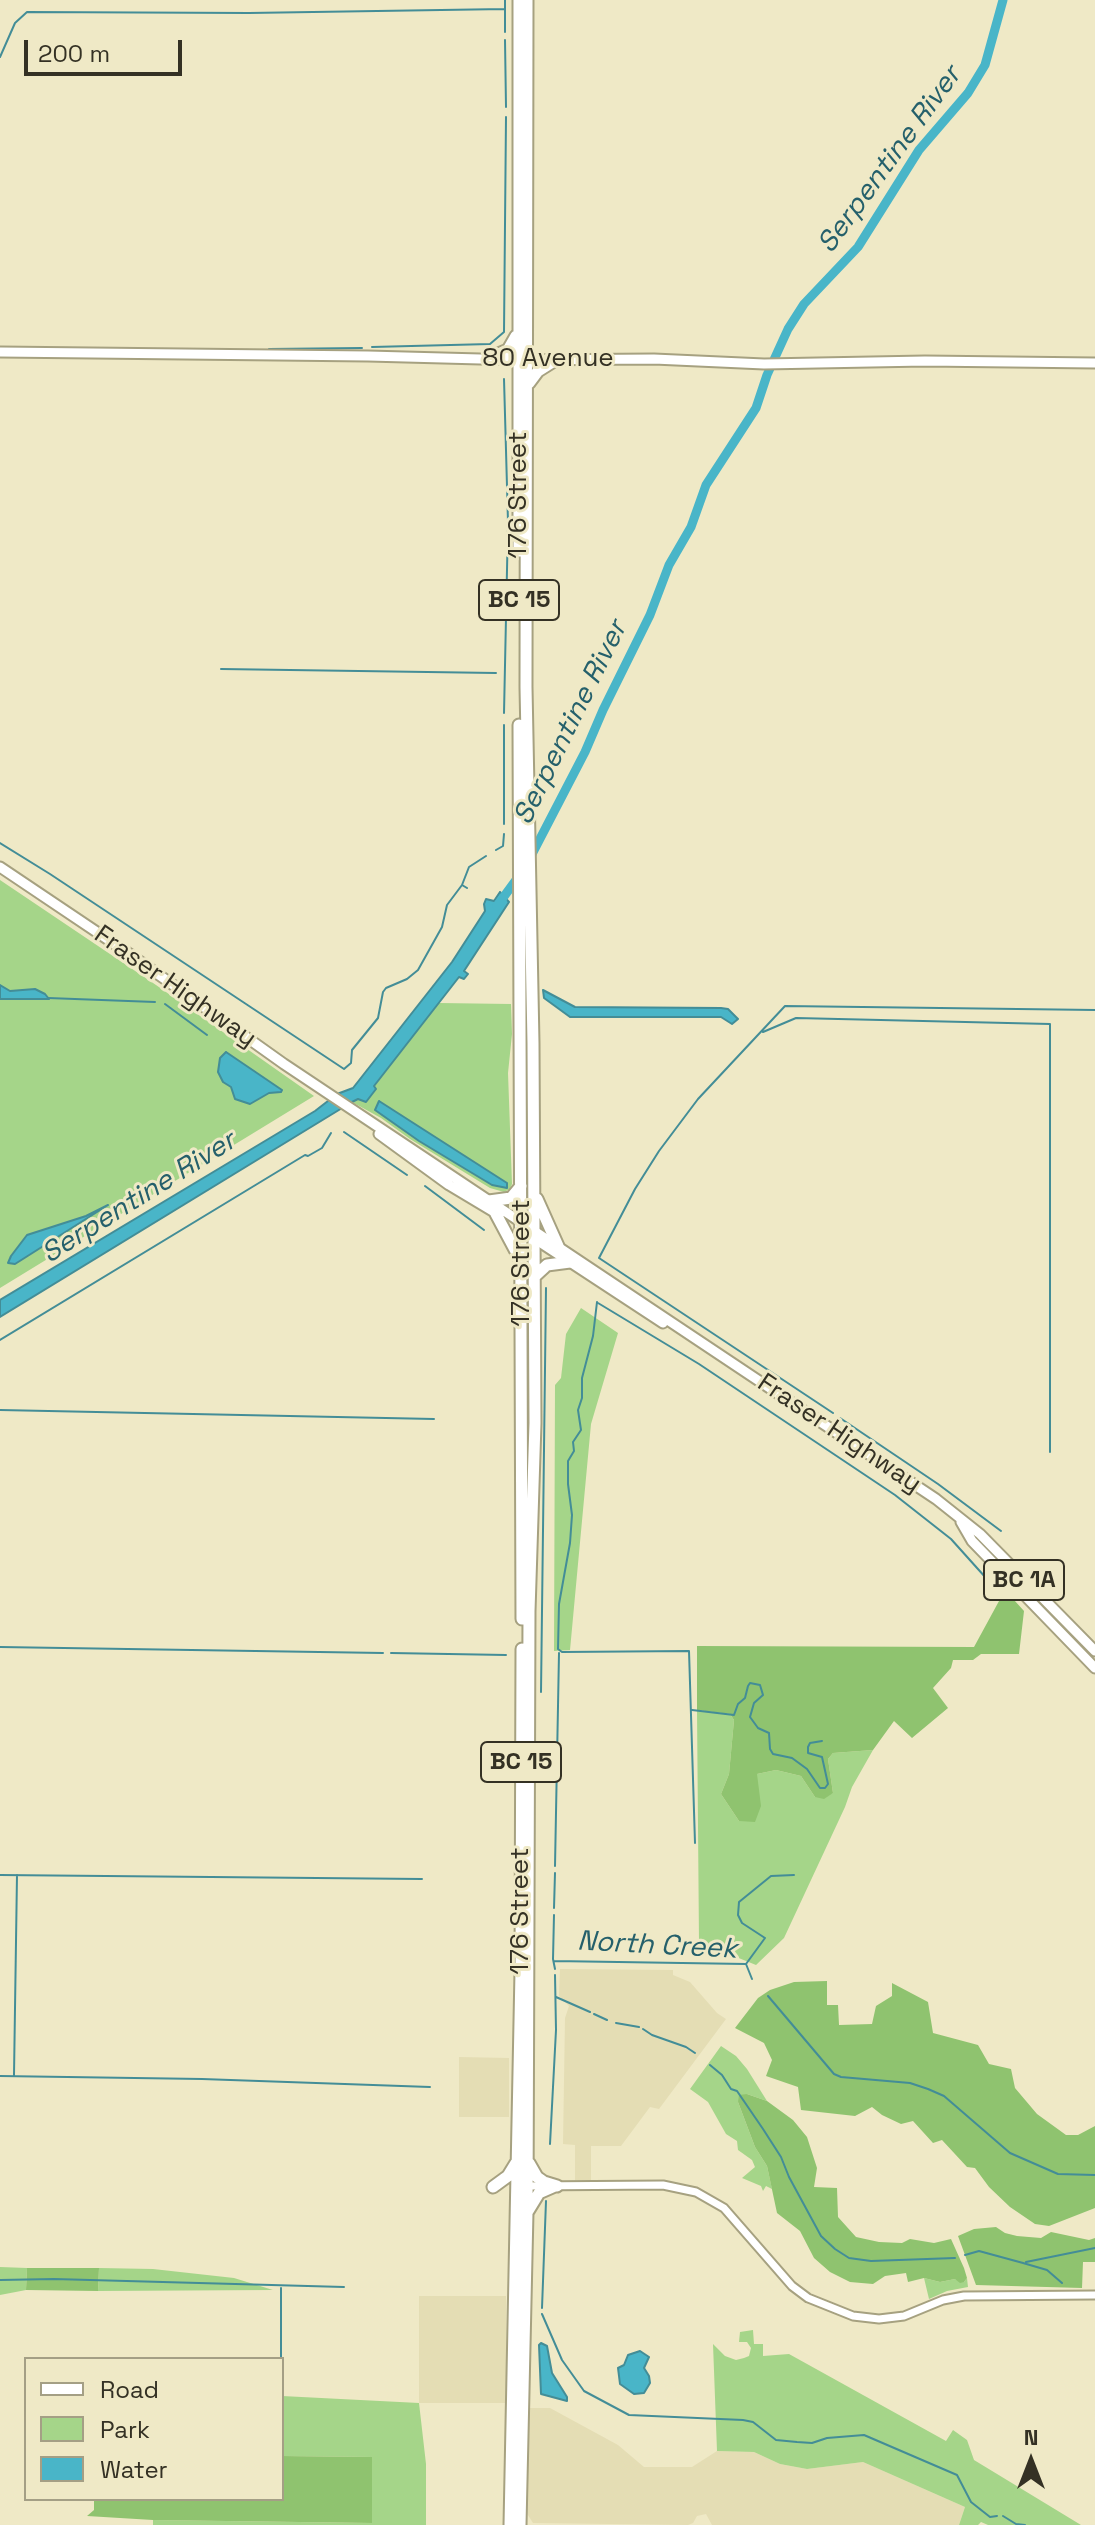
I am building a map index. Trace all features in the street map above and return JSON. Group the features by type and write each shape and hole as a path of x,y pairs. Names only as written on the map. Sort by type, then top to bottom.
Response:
{"highway":[{"name":"176 Street","path":"510,2525 522,2212 522,1263 534,1192 526,687 528,387 518,324 519,0"},
{"name":"176 Street","path":"527,0 519,841 521,1185 534,1277"},
{"path":"487,359 511,347 518,324"},
{"path":"528,387 538,371 557,359"},
{"path":"489,1201 511,1198 521,1185"},
{"path":"534,1192 558,1246"},
{"path":"496,1214 522,1263"},
{"path":"534,1277 547,1265 570,1262"},
{"name":"BC 15","path":"522,2159 529,1611 535,1423 534,1277"},
{"path":"522,2159 537,2177 557,2186 539,2193 522,2212 508,2195 493,2187 508,2176 522,2159"},
{"name":"BC 15","path":"520,2525 522,2212"}],"main road":[{"name":"80 Avenue","path":"0,352 523,360 654,359 764,364 925,361 1095,363"},
{"name":"Fraser Highway","path":"0,867 489,1201 570,1262 726,1358 951,1510 980,1534 1095,1651"},
{"name":"Fraser Highway","path":"350,1108 394,1146 496,1214 558,1246 648,1310"},
{"path":"529,1231 648,1310"},
{"name":"Fraser Highway","path":"951,1510 972,1541 1095,1668"}],"street":[{"path":"522,2186 679,2186 710,2198 731,2216 792,2286 808,2298 843,2314 872,2319 896,2317 964,2296 1095,2295"}],"shaded area":[{"path":"560,1969 673,1970 673,1975 690,1982 726,2019 659,2109 650,2107 621,2146 591,2146 591,2181 575,2180 575,2145 563,2144 565,2018 569,2006 559,1996"},
{"path":"459,2057 509,2058 509,2117 459,2117"},
{"path":"419,2296 506,2296 506,2403 419,2403"},
{"path":"526,2408 550,2408 618,2445 644,2467 692,2467 717,2451 754,2452 780,2464 807,2469 863,2462 965,2507 959,2525 712,2525 706,2514 697,2516 688,2525 533,2523 526,2512"}],"green space":[{"path":"0,880 314,1096 0,1288"},
{"path":"439,1003 511,1004 508,1073 512,1184 504,1192 490,1188 352,1102 358,1099 365,1102 373,1086"},
{"path":"581,1308 618,1333 591,1424 570,1650 554,1651 555,1385 561,1378 566,1334"},
{"path":"1005,1590 1024,1611 1019,1654 981,1654 973,1660 953,1660 951,1668 933,1688 948,1708 912,1738 894,1721 873,1750 833,1753 828,1759 833,1793 824,1799 815,1797 801,1776 776,1770 757,1774 761,1806 755,1822 739,1821 721,1794 729,1774 734,1720 730,1714 697,1710 697,1646 974,1647"},
{"path":"697,1710 730,1714 734,1720 729,1774 721,1794 739,1821 757,1774 776,1770 801,1776 815,1797 833,1793 828,1759 833,1753 873,1750 852,1787 784,1938 756,1965 699,1942"},
{"path":"827,1981 827,2005 838,2005 839,2025 872,2024 876,2006 892,1996 892,1983 928,2002 933,2033 978,2045 989,2064 1011,2069 1015,2088 1037,2114 1066,2135 1078,2135 1095,2126 1095,2208 1049,2226 1035,2224 1010,2207 975,2168 967,2167 942,2140 933,2143 913,2121 901,2124 872,2107 855,2116 801,2110 798,2087 766,2076 772,2060 764,2043 735,2028 758,1998 770,1990 794,1982"},
{"path":"721,2046 736,2056 747,2069 767,2101 747,2094 738,2102 755,2147 767,2166 772,2189 766,2186 763,2191 761,2186 742,2178 755,2167 752,2160 738,2150 737,2141 726,2134 708,2102 690,2089"},
{"path":"747,2094 767,2101 793,2120 807,2137 817,2168 814,2187 837,2188 838,2217 856,2237 902,2243 910,2239 934,2243 951,2239 964,2268 967,2278 964,2282 924,2278 908,2282 906,2273 885,2276 873,2284 850,2282 830,2272 814,2258 800,2231 777,2213 767,2166 755,2147 738,2102 739,2095"},
{"path":"996,2227 1017,2236 1041,2238 1051,2232 1089,2240 1095,2238 1095,2262 1083,2262 1082,2288 976,2285 958,2236 974,2229"},
{"path":"0,2267 27,2268 26,2290 0,2295"},
{"path":"27,2268 99,2268 98,2291 26,2290"},
{"path":"99,2268 153,2269 234,2278 273,2290 98,2291"},
{"path":"924,2278 964,2282 967,2278 968,2287 929,2299"},
{"path":"753,2330 754,2344 763,2344 763,2356 789,2354 946,2441 953,2430 967,2440 974,2460 1081,2525 988,2525 981,2522 978,2525 959,2525 965,2507 863,2462 807,2469 780,2464 754,2452 717,2451 713,2344 725,2356 736,2360 744,2358 749,2356 751,2348 747,2342 739,2342 740,2332"},
{"path":"284,2396 419,2403 426,2464 426,2525 153,2525 153,2520 371,2523 372,2457 284,2456"},
{"path":"284,2456 372,2457 372,2523 87,2516 94,2510 94,2501 284,2501"}],"water":[{"path":"500,892 509,902 464,971 468,974 464,979 459,977 374,1086 376,1089 366,1102 358,1099 352,1102 0,1317 0,1300 315,1111 337,1094 353,1088 452,962 485,911 486,899 494,901"},
{"path":"0,985 10,991 35,989 49,999 0,999"},
{"path":"543,990 575,1007 721,1008 728,1009 738,1019 732,1024 721,1017 570,1017 544,998"},
{"path":"226,1052 281,1092 269,1093 250,1104 235,1099 231,1087 223,1082 218,1072 220,1058"},
{"path":"379,1101 507,1183 507,1188 492,1185 419,1141 375,1110"},
{"path":"108,1205 15,1264 8,1263 27,1235 86,1216"},
{"path":"541,2343 547,2346 552,2373 567,2401 541,2394"},
{"path":"640,2351 649,2357 644,2368 650,2383 644,2393 634,2394 620,2384 618,2368 624,2365 628,2355"}],"waterway":[{"path":"505,0 505,32"},
{"name":"Serpentine River","path":"529,860 650,615 669,565 691,527 706,485 756,408 788,329 804,304 858,247 919,150 968,93 985,65 1003,0"},
{"path":"0,57 15,23 27,12 505,9"},
{"path":"505,40 506,107"},
{"path":"372,347 490,344 504,332 506,117"},
{"path":"269,349 362,348"},
{"path":"504,379 508,522 504,713"},
{"path":"221,669 496,673"},
{"path":"504,725 504,824"},
{"path":"496,850 503,846 504,834"},
{"path":"0,843 344,1069 351,1063 352,1050 378,1018 383,992 418,970 442,927 447,905 462,885 467,888"},
{"path":"462,885 469,867 486,856"},
{"name":"Serpentine River","path":"497,906 519,876"},
{"path":"48,998 155,1002"},
{"path":"165,1004 207,1035"},
{"path":"833,1413 599,1258 659,1151 698,1099 785,1006 1095,1010"},
{"path":"763,1032 796,1018 1050,1024 1050,1452"},
{"path":"344,1132 407,1175"},
{"path":"0,1340 305,1155 322,1148 331,1133"},
{"path":"425,1186 484,1230"},
{"path":"541,1692 546,1288"},
{"path":"597,1302 593,1336 582,1378 582,1398 578,1410 581,1430 573,1442 574,1451 568,1461 572,1515 559,1604 558,1649 562,1652 689,1651 695,1843"},
{"path":"598,1303 699,1364 895,1495 951,1539 995,1588"},
{"path":"0,1410 434,1419"},
{"path":"840,1418 1001,1531"},
{"path":"0,1647 383,1653"},
{"path":"391,1653 506,1655"},
{"path":"555,1866 559,1653"},
{"path":"692,1710 734,1715 750,1683 760,1685 763,1695 754,1703 750,1717 758,1728 769,1733 773,1754 792,1758 807,1769 820,1788 825,1788 828,1784 822,1757 808,1753 810,1743 822,1741"},
{"path":"554,1908 555,1873"},
{"path":"0,1875 422,1879"},
{"path":"14,2075 17,1875"},
{"path":"746,1964 765,1938 742,1923 738,1915 739,1902 771,1876 794,1875"},
{"path":"554,1915 555,1969"},
{"name":"North Creek","path":"554,1961 746,1964 752,1979"},
{"path":"550,2144 556,2030 555,1975"},
{"name":"North Creek","path":"768,1996 834,2074 910,2083 928,2089 944,2096 1010,2153 1058,2174 1095,2175"},
{"path":"556,1997 590,2012"},
{"path":"594,2014 607,2020"},
{"path":"616,2023 639,2027"},
{"path":"643,2029 695,2053"},
{"path":"710,2065 722,2075 731,2089 737,2091 763,2129 781,2157 821,2236 835,2249 849,2258 871,2261 955,2258"},
{"path":"0,2076 430,2087"},
{"path":"542,2308 546,2201"},
{"path":"1026,2262 1095,2248"},
{"path":"965,2255 979,2251 1023,2263 1047,2270 1062,2283"},
{"path":"0,2280 344,2287"},
{"path":"281,2288 281,2357"},
{"path":"542,2314 562,2360 584,2391 629,2415 743,2420 753,2422 776,2440 797,2442 812,2443 827,2438 864,2435 957,2475 971,2502 990,2517 997,2516"},
{"path":"1003,2516 1016,2524 1025,2525"}]}
